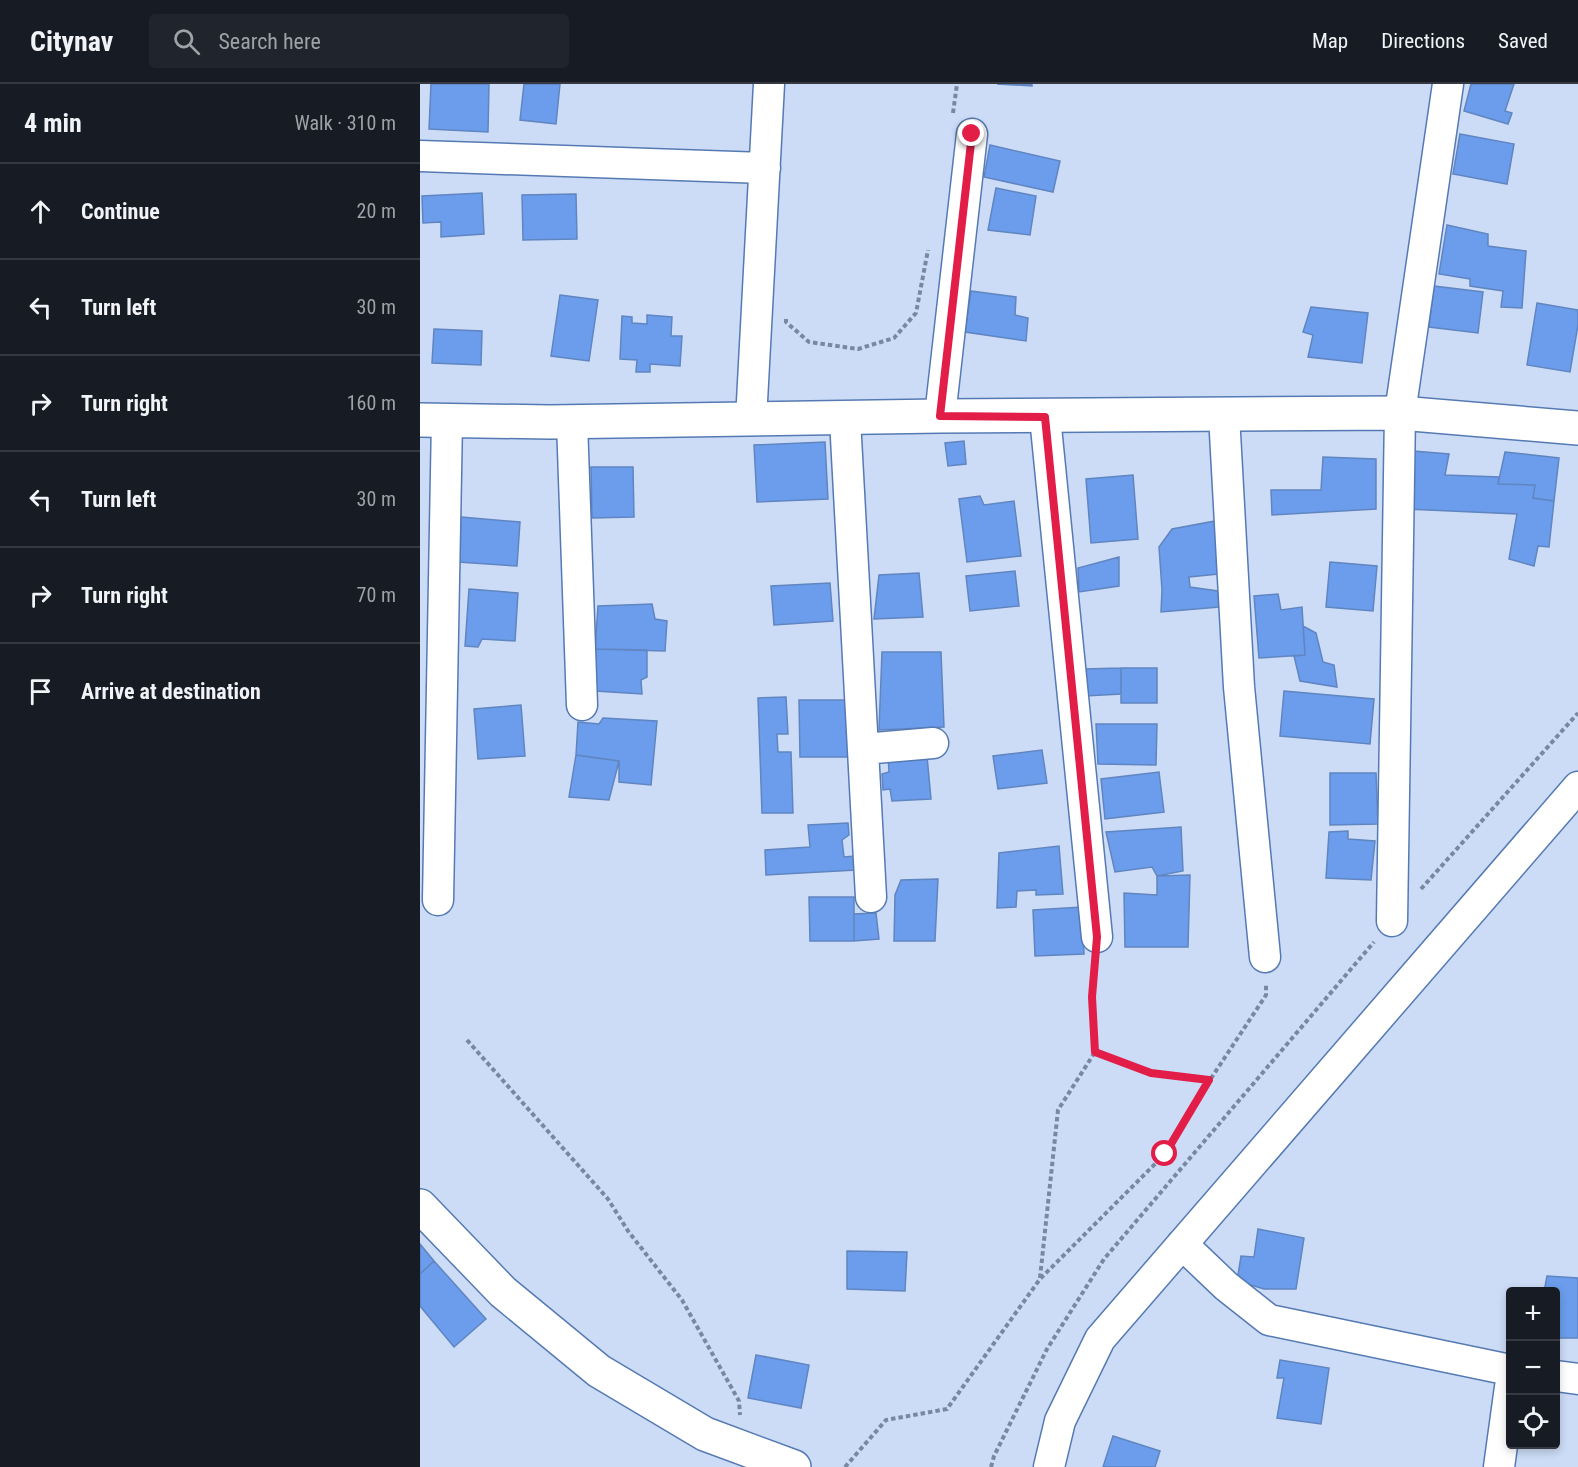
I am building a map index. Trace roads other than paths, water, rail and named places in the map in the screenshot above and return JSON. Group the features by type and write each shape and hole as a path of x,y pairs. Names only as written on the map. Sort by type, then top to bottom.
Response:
{"street":[{"path":"751,420 769,84"},
{"path":"1392,921 1400,413 1448,84"},
{"path":"940,416 962,126"},
{"path":"420,156 765,168"},
{"path":"438,900 432,596 434,420 572,422 940,416 1400,413 1578,428"},
{"path":"1224,415 1239,687 1264,957"},
{"path":"1045,417 1097,937"},
{"path":"845,419 871,897"},
{"path":"572,422 582,705"},
{"path":"863,749 933,743"},
{"path":"1049,1467 1060,1421 1100,1339 1578,787"},
{"path":"420,1206 503,1292 599,1371 705,1434 794,1467"},
{"path":"1182,1244 1226,1286 1269,1320 1506,1369"},
{"path":"1560,1377 1578,1379"},
{"path":"1499,1467 1509,1395"}]}
